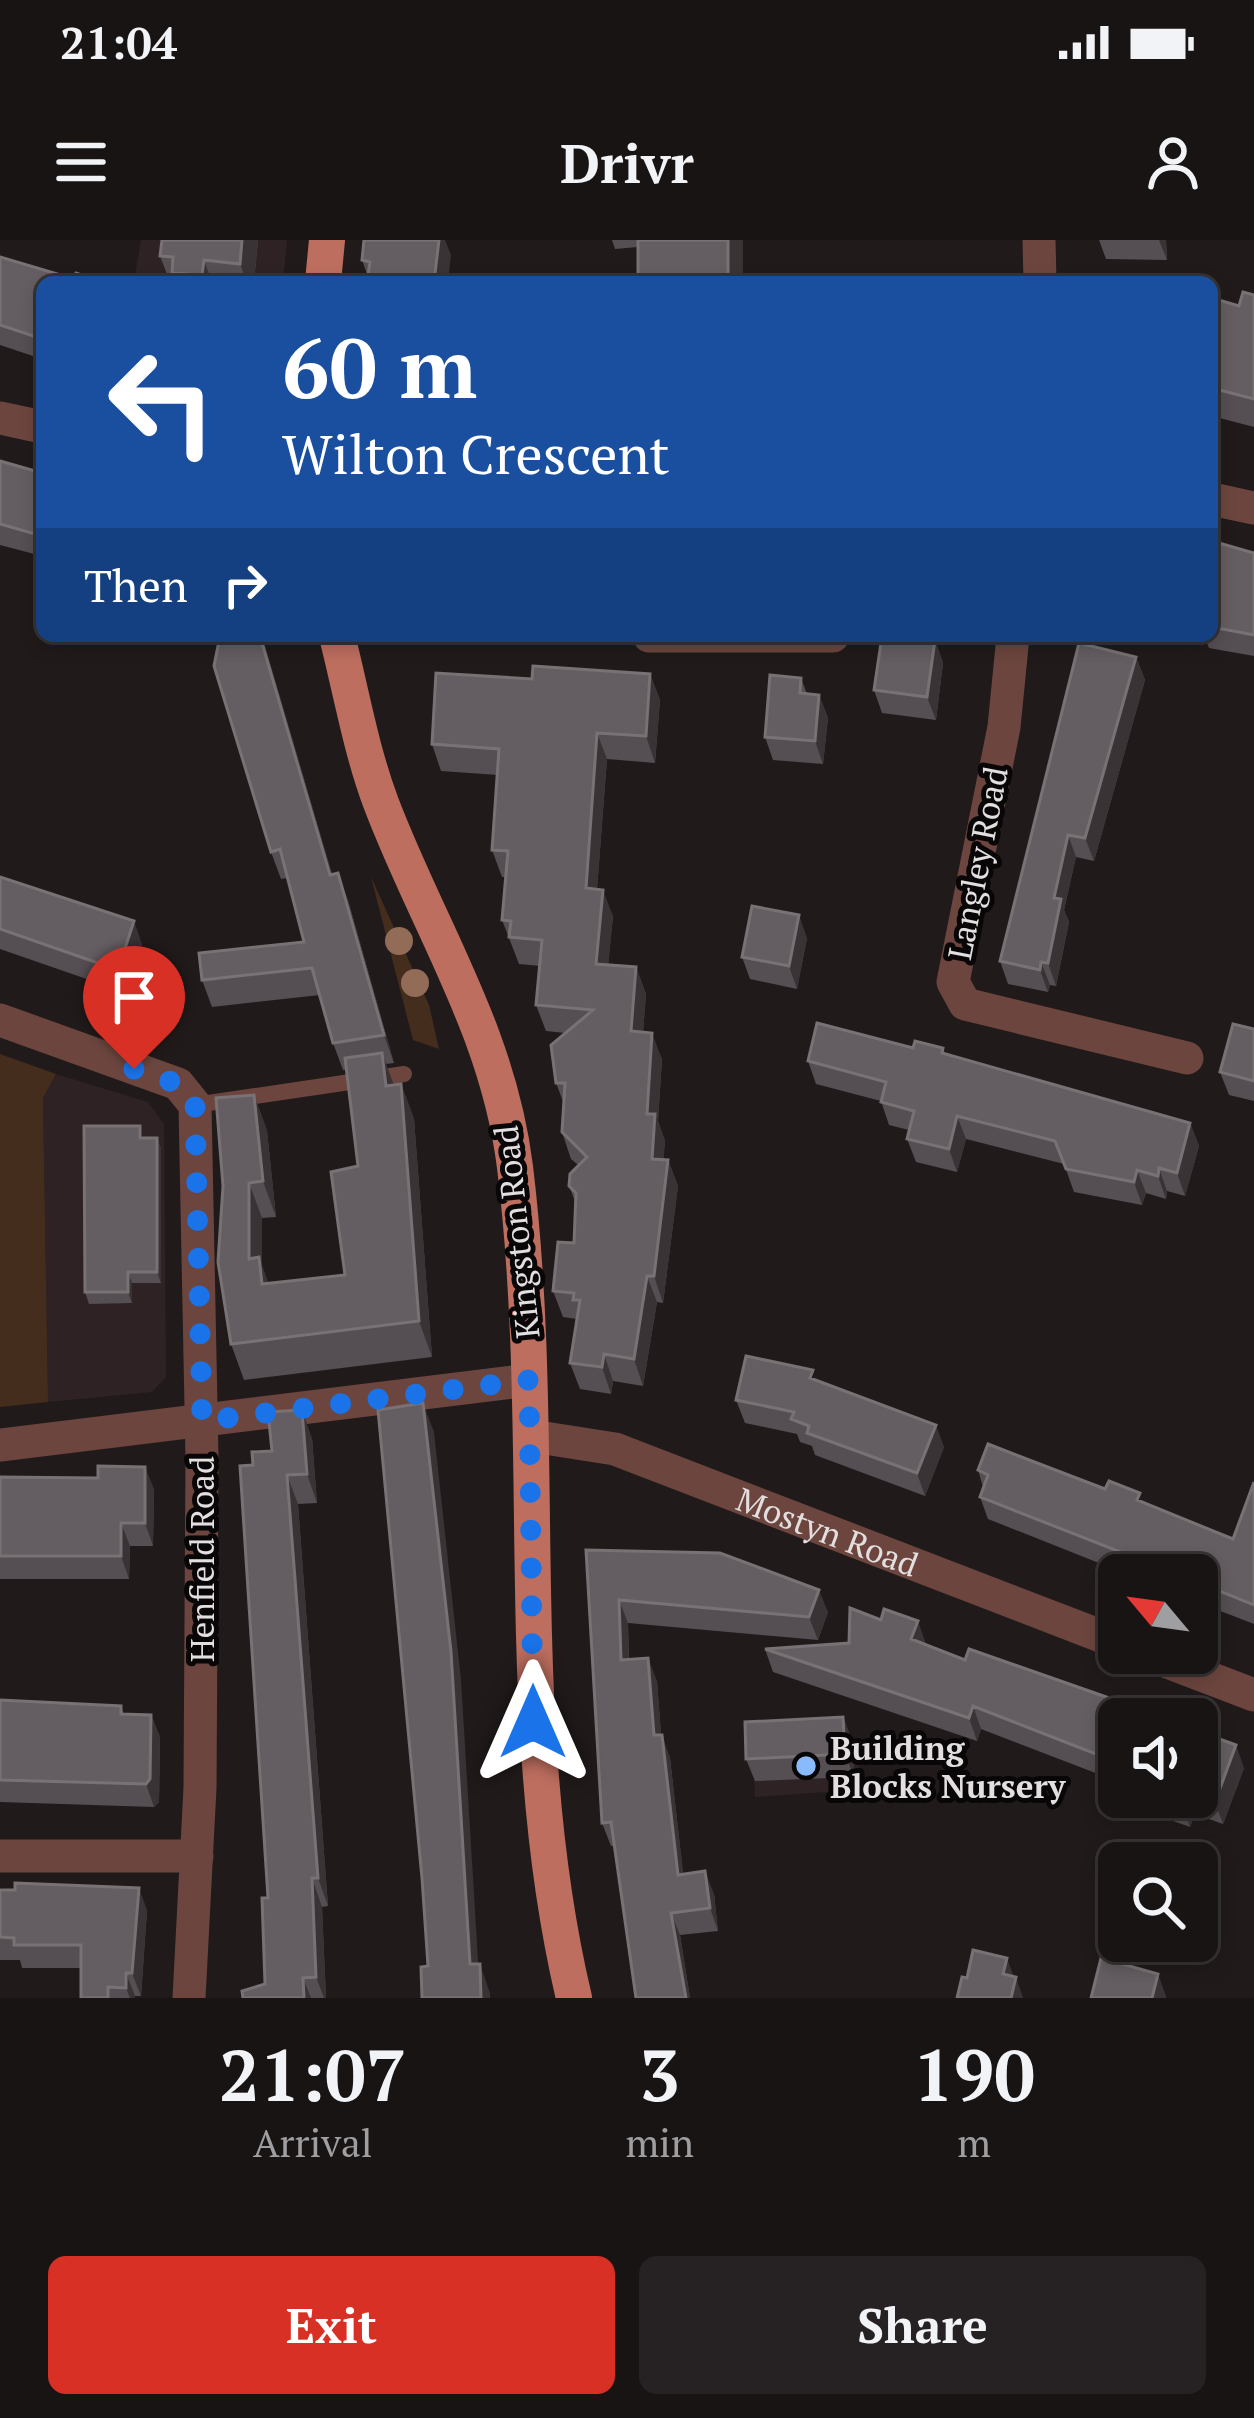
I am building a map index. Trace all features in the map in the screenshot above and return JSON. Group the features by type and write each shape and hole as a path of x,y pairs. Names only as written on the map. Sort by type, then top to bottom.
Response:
{"main road":[{"path":"324,276 327,240"},
{"name":"Kingston Road","path":"339,642 382,805 450,950 500,1091 514,1167 532,1436 536,1766 548,1872 574,1998"}],"street":[{"path":"1039,240 1040,276"},
{"path":"0,418 36,426"},
{"path":"1218,500 1254,508"},
{"name":"Langley Road","path":"1011,642 1004,727 953,982 965,1004 1187,1058"},
{"path":"0,1020 178,1084 196,1112"},
{"name":"Henfield Road","path":"189,1998 197,1856 202,1421 196,1112"},
{"path":"0,1445 529,1380"},
{"name":"Mostyn Road","path":"532,1436 615,1449 1098,1635"},
{"path":"1199,1674 1254,1695"},
{"path":"0,1856 197,1856"}],"lane":[{"path":"196,1112 404,1074"}],"shaded area":[{"path":"141,240 287,240 284,276 135,276"},
{"path":"371,877 429,1005 439,1049 413,1040"},
{"path":"0,1054 56,1074 43,1098 48,1402 0,1407"},
{"path":"56,1074 148,1102 164,1124 166,1377 152,1392 48,1402 43,1098"},
{"name":"Building Blocks Nursery","path":"866,1738 854,1790 755,1797 752,1741"}],"building":[{"path":"162,240 242,240 240,264 204,260 202,275 172,273 173,257 160,256"},
{"path":"364,240 439,240 435,276 368,276 370,262 362,260"},
{"path":"638,240 728,240 728,276 638,276"},
{"path":"0,257 64,276 36,276 36,337 0,325"},
{"path":"1243,292 1254,295 1254,399 1218,390 1218,300 1239,306"},
{"path":"0,461 36,471 36,534 0,524"},
{"path":"1218,543 1254,553 1254,635 1218,628"},
{"path":"219,642 262,642 330,875 338,873 384,1035 333,1043 312,968 202,980 199,953 304,942 280,849 271,852 214,666"},
{"path":"881,642 935,642 927,697 874,690"},
{"path":"1079,643 1136,657 1085,838 1068,835 1054,898 1061,899 1048,963 1041,962 1040,970 1000,961"},
{"path":"533,666 650,674 646,736 597,733 586,888 603,890 596,964 636,967 631,1031 652,1033 647,1114 655,1114 652,1159 668,1160 654,1276 647,1276 634,1359 604,1354 602,1367 570,1363 580,1300 573,1300 574,1293 553,1291 558,1242 574,1243 576,1193 569,1186 570,1174 587,1157 562,1132 565,1083 556,1083 551,1045 593,1010 536,1005 542,940 509,937 511,921 502,920 508,851 492,850 499,749 432,744 436,673 532,679"},
{"path":"770,675 801,678 800,693 819,695 815,741 765,737"},
{"path":"0,877 134,921 118,970 0,929"},
{"path":"752,906 799,915 789,966 742,957"},
{"path":"817,1023 913,1048 915,1041 943,1048 942,1053 1190,1123 1177,1173 1159,1168 1158,1176 1137,1170 1134,1182 1066,1169 1055,1141 957,1116 949,1149 907,1139 914,1111 881,1102 886,1082 808,1061"},
{"path":"1233,1024 1254,1029 1254,1081 1220,1072"},
{"path":"382,1053 386,1086 401,1084 419,1321 231,1344 218,1262 223,1186 216,1098 254,1095 263,1181 249,1183 249,1259 259,1257 262,1284 345,1275 331,1172 358,1166 345,1058"},
{"path":"84,1126 140,1126 140,1138 157,1138 157,1272 128,1272 128,1292 85,1292"},
{"path":"746,1356 813,1370 810,1378 936,1425 917,1473 807,1433 809,1426 791,1419 794,1412 736,1400"},
{"path":"423,1403 451,1652 470,1964 480,1964 481,1998 422,1998 421,1967 428,1966 422,1878 378,1410"},
{"path":"302,1410 307,1474 287,1475 318,1878 312,1878 316,1977 303,1978 304,1998 243,1998 242,1991 265,1984 262,1898 268,1898 240,1466 253,1465 252,1452 272,1451 268,1412"},
{"path":"988,1444 1105,1489 1109,1481 1140,1493 1137,1500 1233,1539 1254,1482 1254,1605 1218,1590 1218,1554 1125,1554 980,1497 988,1475 978,1470"},
{"path":"98,1466 145,1467 145,1523 121,1523 121,1556 0,1556 0,1477 98,1478"},
{"path":"586,1550 720,1553 819,1590 809,1617 619,1600 621,1660 648,1658 654,1735 662,1735 678,1875 705,1871 710,1908 671,1913 686,1998 636,1998 611,1822 602,1823"},
{"path":"850,1608 881,1620 884,1609 918,1621 911,1639 965,1660 969,1649 1109,1698 1098,1698 1098,1755 973,1706 969,1718 765,1649 849,1643"},
{"path":"0,1700 121,1706 121,1714 151,1715 150,1779 146,1784 0,1780"},
{"path":"843,1717 845,1754 746,1759 745,1722"},
{"path":"1218,1739 1236,1745 1218,1794"},
{"path":"15,1883 139,1888 132,1973 126,1973 126,1988 108,1987 108,1998 81,1998 81,1945 14,1945 14,1938 0,1937 0,1890 15,1890"},
{"path":"973,1950 1007,1958 1003,1974 1016,1977 1011,1998 957,1998"},
{"path":"1100,1962 1158,1974 1152,1998 1091,1998"}],"place":[{"name":"Building Blocks Nursery","path":"806,1766"}],"route":[{"path":"134,1069 178,1084 195,1105 202,1421 529,1380 533,1722"}]}
